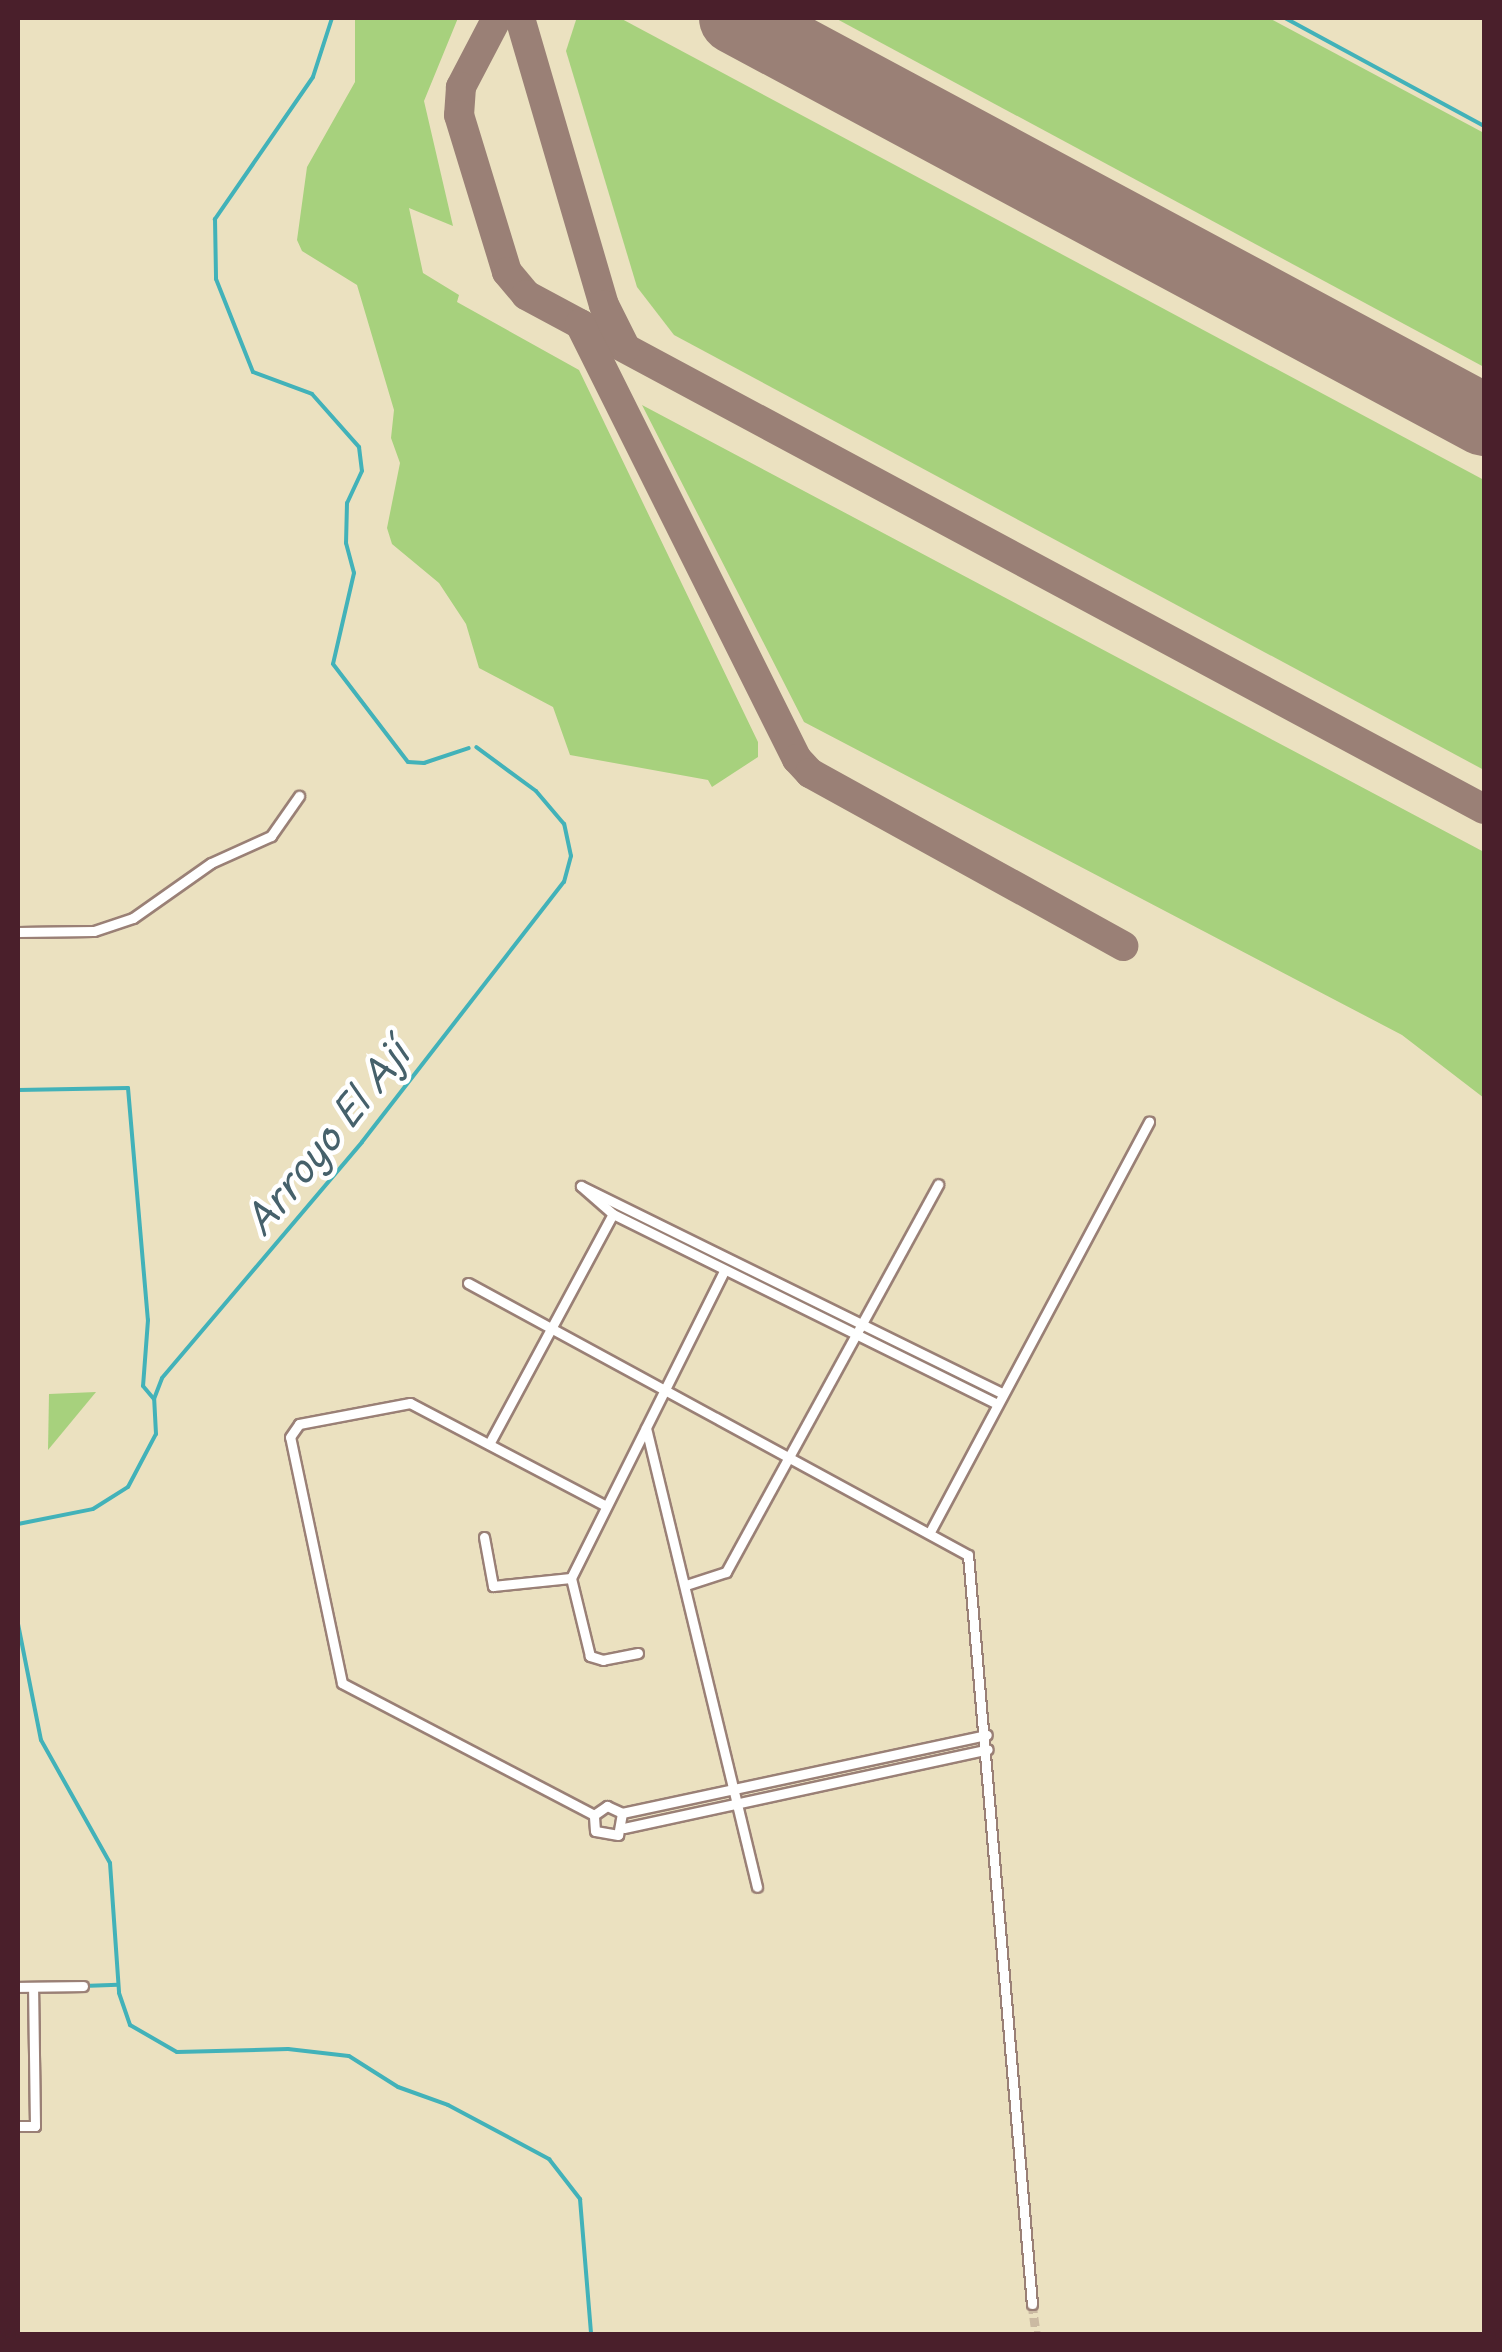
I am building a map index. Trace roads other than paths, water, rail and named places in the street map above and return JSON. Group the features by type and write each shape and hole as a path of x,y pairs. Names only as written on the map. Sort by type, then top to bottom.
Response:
{"street":[{"path":"18,932 94,931 124,922 212,863 270,836 299,796"},
{"path":"931,1530 1148,1121"},
{"path":"859,1330 724,1271 613,1214 584,1195 583,1184 859,1330 999,1398"},
{"path":"686,1585 726,1572 938,1184"},
{"path":"489,1444 613,1214"},
{"path":"638,1653 590,1656 571,1578 724,1271"},
{"path":"468,1283 961,1547 972,1567 1032,2304"},
{"path":"606,1506 403,1402 293,1429 291,1448 337,1669 352,1689 594,1815 601,1836 610,1838 624,1828 988,1749"},
{"path":"646,1427 756,1887"},
{"path":"484,1537 492,1586 571,1578"},
{"path":"594,1815 608,1806 622,1812 987,1734"},
{"path":"622,1812 624,1828"},
{"path":"18,2126 35,2126 32,1986"},
{"path":"18,1987 83,1986"}],"waterway":[{"name":"Arroyo El Ají","path":"332,18 313,77 215,219 216,279 253,372 312,394 359,447 362,471 347,503 346,543 354,573 333,664 408,762 424,763 469,748"},
{"path":"1285,18 1484,126"},
{"name":"Arroyo El Ají","path":"18,1524 93,1509 128,1487 156,1434 154,1399 162,1378 362,1142 564,882 571,856 564,824 536,791 476,747"},
{"path":"18,1090 128,1088 148,1320 143,1386 153,1398"},
{"name":"Arroyo El Ají","path":"18,1624 41,1740 110,1863 119,1993 130,2025 177,2052 288,2049 349,2056 398,2087 448,2105 549,2159 580,2199 591,2334"},
{"path":"83,1986 118,1985"}],"tunnel":[{"path":"1032,2304 1036,2334"}]}
